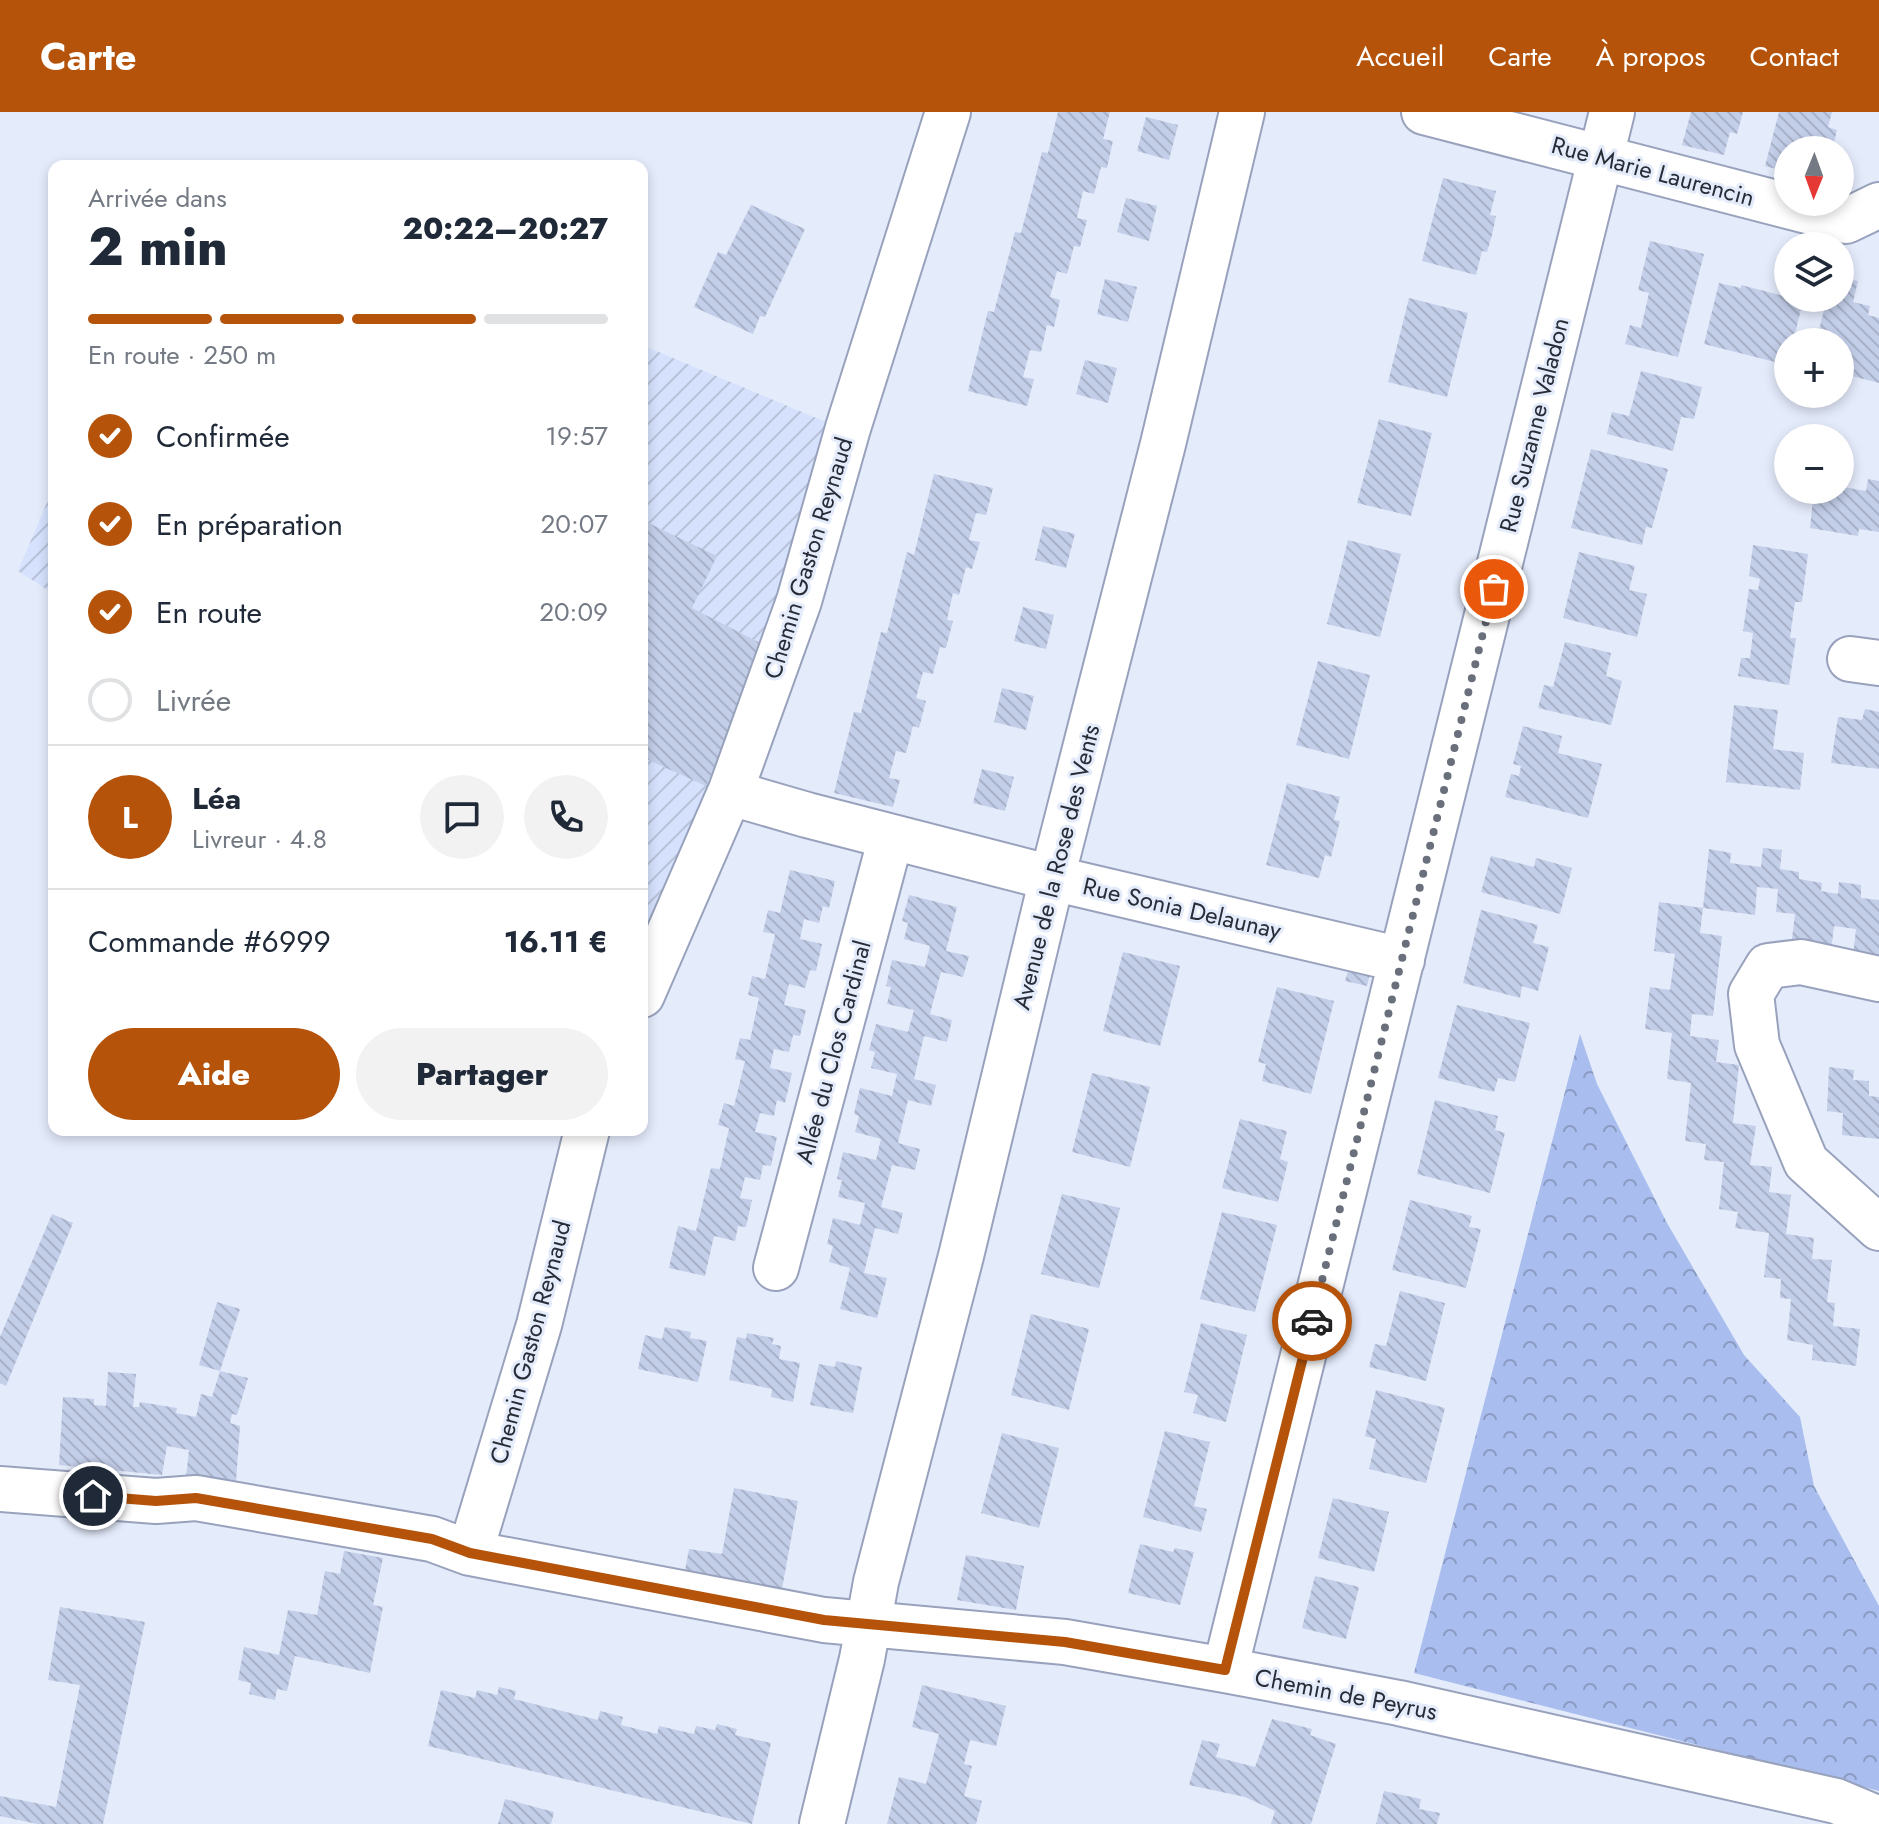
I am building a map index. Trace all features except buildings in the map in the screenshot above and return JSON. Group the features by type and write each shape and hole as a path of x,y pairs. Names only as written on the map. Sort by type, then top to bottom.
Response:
{"street":[{"name":"Chemin Gaston Reynaud","path":"648,981 731,790 799,601 852,415 948,112"},
{"name":"Avenue de la Rose des Vents","path":"822,1824 862,1659 876,1582 961,1256 1052,878 1163,444 1242,112"},
{"name":"Rue Marie Laurencin","path":"1424,112 1846,221 1879,205"},
{"name":"Rue Suzanne Valadon","path":"1225,1670 1612,112"},
{"name":"Rue Sonia Delaunay","path":"731,790 745,797 1052,878 1402,960"},
{"name":"Allée du Clos Cardinal","path":"776,1268 891,837"},
{"path":"1879,979 1801,962 1790,963 1768,966 1751,994 1757,1045 1806,1162 1879,1228"},
{"name":"Chemin Gaston Reynaud","path":"470,1553 539,1325 586,1136"},
{"name":"Chemin de Peyrus","path":"0,1489 156,1501 196,1498 432,1539 470,1553 824,1620 1065,1642 1225,1670 1399,1703 1820,1798 1879,1819"}],"shaded area":[{"path":"648,348 833,425 795,594 648,948"},
{"path":"48,500 48,590 18,571"}],"green space":[{"path":"1580,1034 1597,1084 1667,1223 1744,1355 1800,1417 1814,1486 1879,1606 1879,1791 1414,1673"}],"way so far":[{"path":"1312,1321 1494,589"}],"route":[{"path":"93,1496 156,1501 196,1498 432,1539 470,1553 824,1620 1065,1642 1225,1670 1312,1321"}]}
